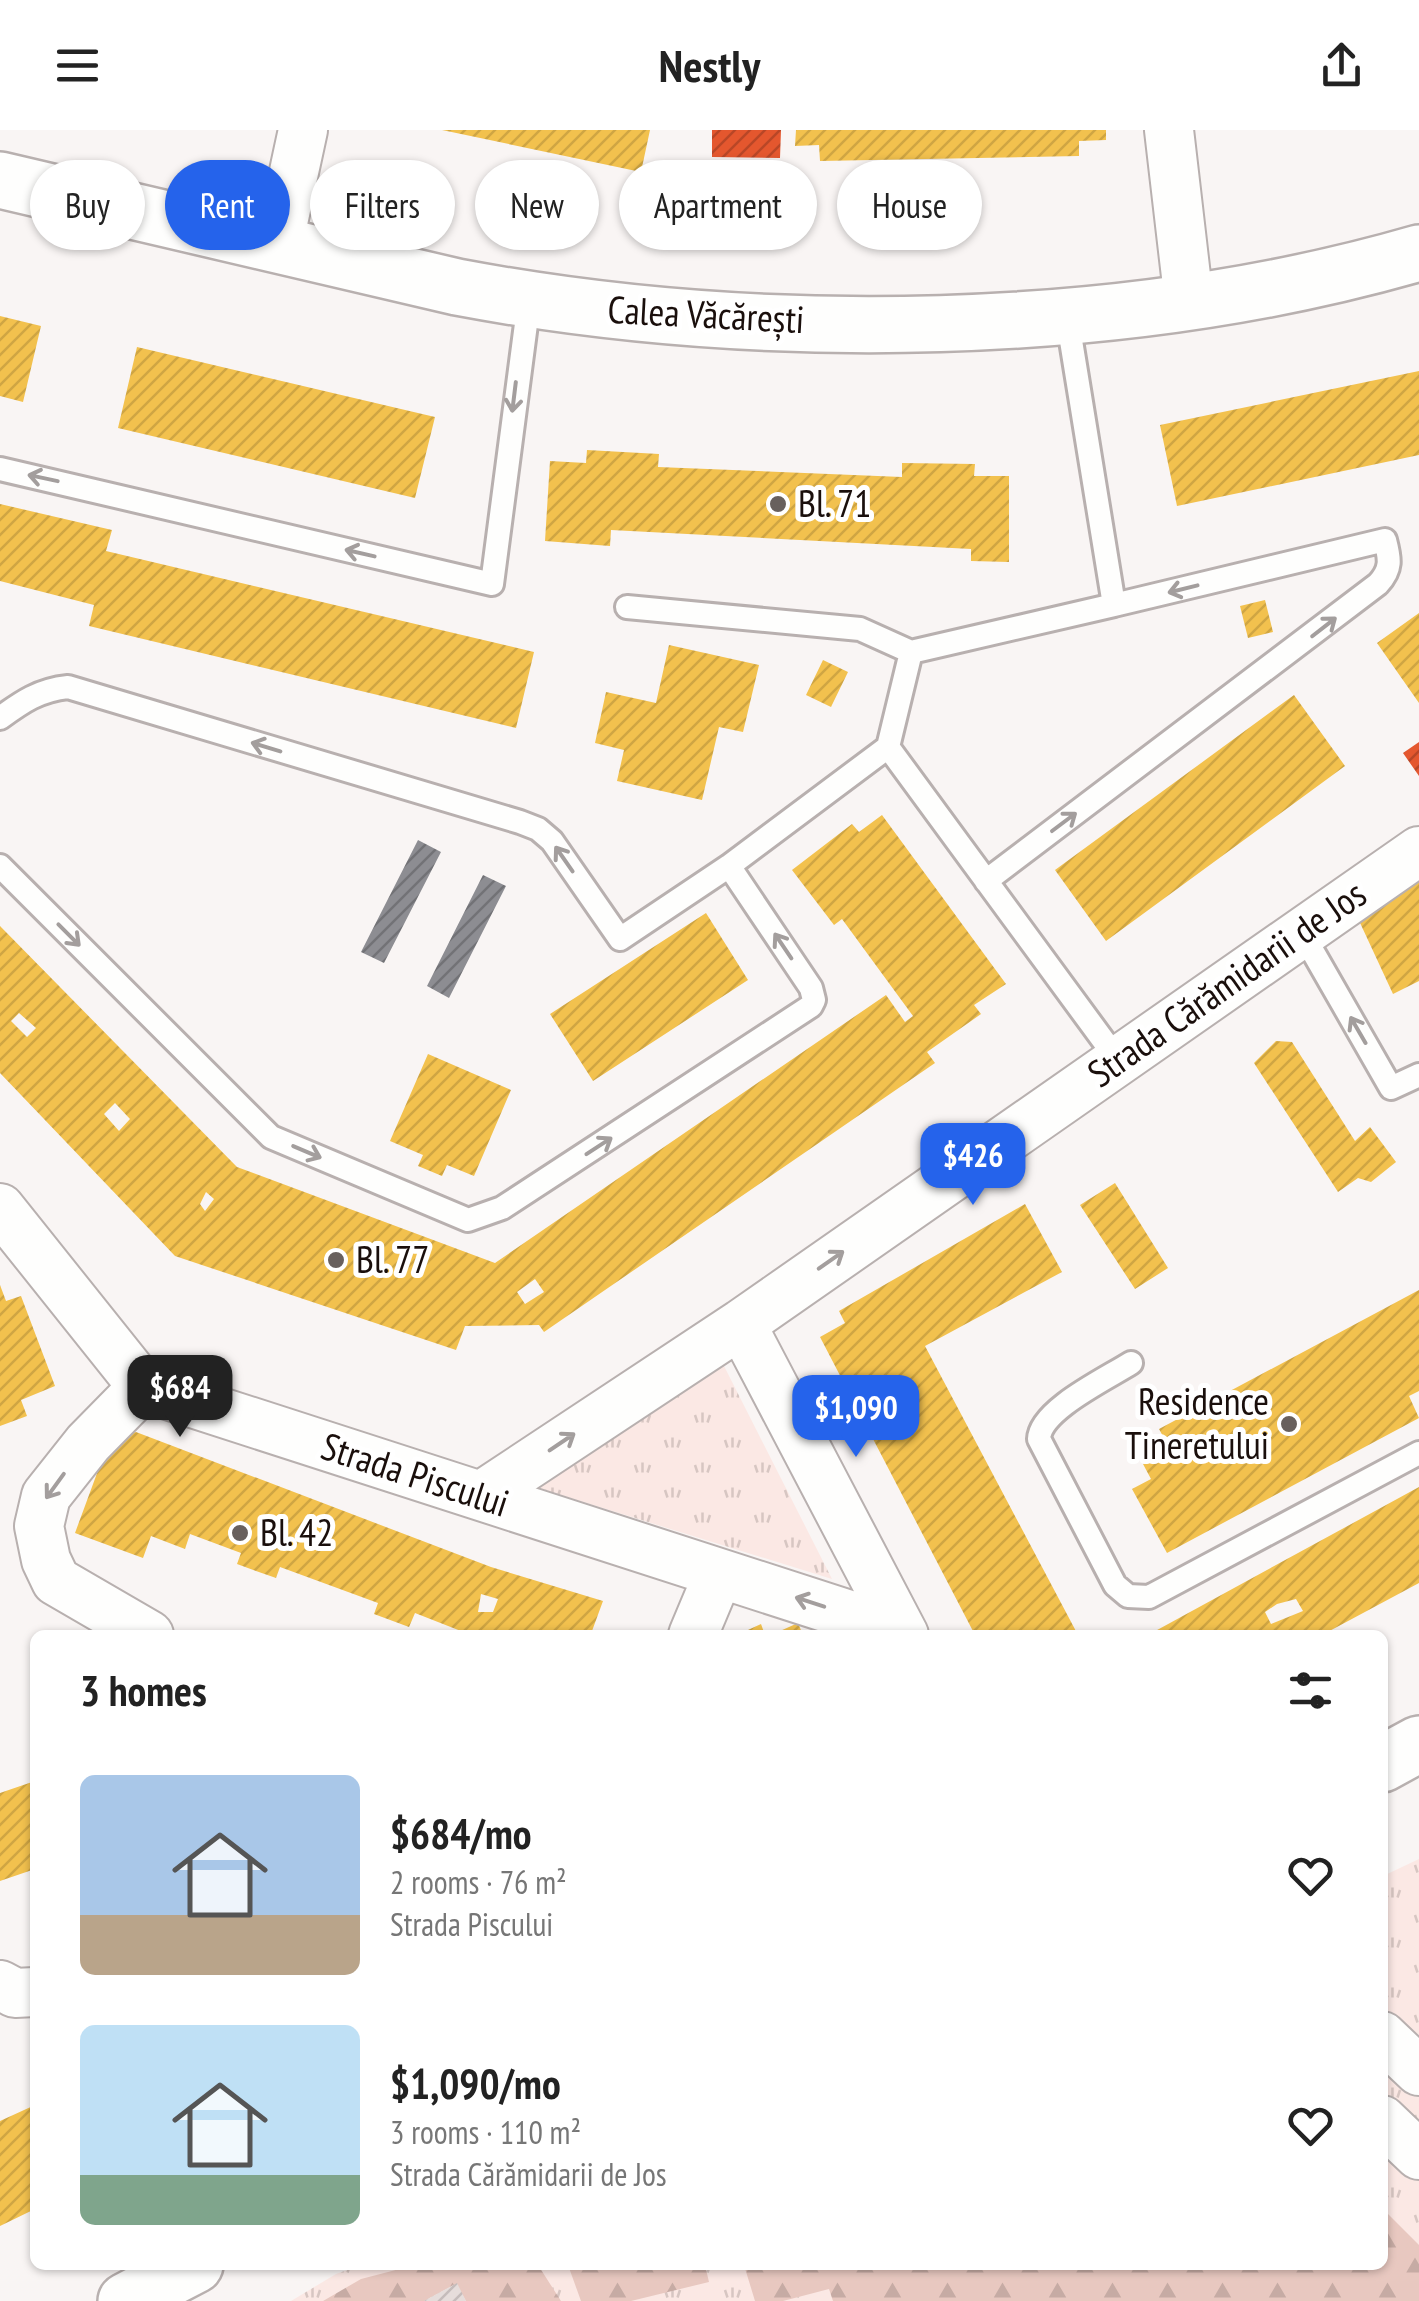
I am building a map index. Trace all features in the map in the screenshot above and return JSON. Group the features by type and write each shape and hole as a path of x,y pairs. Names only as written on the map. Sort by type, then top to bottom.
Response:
{"main road":[{"name":"Calea Văcărești","path":"0,180 165,219"},
{"name":"Calea Văcărești","path":"290,249 528,300 666,317 838,322 1067,316 1189,302 1368,267 1419,253"},
{"path":"1388,1761 1419,1744"},
{"path":"126,2301 185,2270"}],"street":[{"path":"290,190 303,130"},
{"path":"1169,130 1189,302"},
{"name":"Strada Cărămidarii de Jos","path":"480,1496 741,1324 1419,851"},
{"path":"0,1208 143,1387 88,1443 46,1496 39,1526 46,1560 56,1581 140,1630"},
{"path":"741,1324 901,1630"},
{"name":"Strada Piscului","path":"143,1387 891,1630"},
{"path":"696,1630 719,1573"},
{"path":"0,1985 15,1992 30,1992"},
{"path":"1388,2126 1419,2156"}],"lane":[{"path":"0,469 492,584 528,300"},
{"path":"1067,316 1114,606"},
{"path":"627,606 860,629 911,652 1385,540 1390,561 1378,584 986,880"},
{"path":"0,718 30,696 48,689 68,688 520,822 538,829 552,841 620,939 729,866 888,746 911,652"},
{"path":"888,746 1117,1059"},
{"path":"0,866 270,1137 468,1220 502,1208 811,1006 811,988 729,866"},
{"path":"1301,932 1392,1088 1419,1075"},
{"path":"1130,1363 1051,1414 1040,1429 1039,1439 1115,1584 1128,1596 1149,1597 1419,1453"}],"green space":[{"path":"724,1366 832,1579 538,1488"},
{"path":"1419,1859 1419,2301 291,2301 347,2270 1388,2270 1388,1874"},
{"path":"1388,2214 1419,2245 1419,2301 833,2301 829,2289 783,2301 755,2301 746,2270 1388,2270"},
{"path":"396,2270 541,2270 561,2301 466,2301 456,2284 424,2301 323,2301 361,2279"},
{"path":"570,2270 706,2270 709,2282 631,2301 581,2301"}],"building: Homes":[{"path":"442,130 650,130 644,160 619,160 619,167 599,160"},
{"path":"796,130 1106,130 1106,140 1079,141 1079,156 820,161 819,145 795,146"},
{"path":"0,316 41,326 23,402 0,396"},
{"path":"137,347 435,417 415,498 118,428"},
{"path":"1419,371 1419,455 1177,506 1160,425"},
{"name":"Bl. 71","path":"587,450 659,454 658,467 902,477 902,463 975,464 974,476 1009,476 1009,562 971,561 971,549 611,530 610,546 545,541 550,461 586,463"},
{"path":"0,504 112,530 106,551 534,652 516,728 89,626 94,605 0,581"},
{"path":"1265,600 1273,632 1248,638 1240,606"},
{"path":"1419,613 1419,703 1377,643"},
{"path":"669,645 759,665 743,732 719,727 702,800 617,781 624,750 595,743 606,692 656,703"},
{"path":"823,660 848,672 831,707 806,695"},
{"path":"1294,695 1345,766 1106,941 1055,870"},
{"path":"882,815 1006,984 974,1005 981,1014 927,1052 935,1063 544,1332 539,1325 465,1326 456,1350 175,1256 0,1073 0,926 237,1167 495,1263 886,995 905,1022 913,1016 842,919 834,925 792,870 852,824 859,832","holes":["19,1013 36,1028 27,1037 11,1021","115,1103 130,1119 119,1131 104,1114","206,1192 214,1199 205,1211 200,1204","535,1279 544,1292 525,1304 517,1292"]},
{"path":"1419,879 1419,981 1393,994 1355,912"},
{"path":"706,913 748,980 593,1081 550,1014"},
{"path":"1276,1041 1292,1042 1355,1141 1370,1127 1396,1162 1371,1182 1358,1178 1338,1192 1254,1063"},
{"path":"428,1054 511,1090 474,1176 447,1165 442,1176 418,1166 423,1155 390,1141"},
{"path":"1115,1183 1168,1268 1135,1289 1080,1205"},
{"path":"1025,1204 1062,1272 925,1346 1075,1630 972,1630 820,1337 845,1323 839,1311"},
{"path":"0,1285 6,1301 21,1296 55,1386 21,1400 27,1416 0,1426"},
{"name":"Residence Tineretului","path":"1419,1290 1419,1391 1409,1396 1419,1418 1167,1553 1132,1489 1151,1479 1143,1464 1170,1449 1159,1429"},
{"name":"Bl. 42","path":"136,1432 491,1567 603,1601 592,1630 458,1630 415,1613 409,1627 374,1614 378,1603 280,1567 276,1578 256,1571 237,1564 241,1553 190,1534 185,1549 151,1536 143,1558 75,1533 103,1457 117,1437","holes":["481,1594 498,1599 493,1612 478,1612"]},
{"path":"1419,1487 1419,1583 1331,1630 1157,1630","holes":["1296,1599 1303,1611 1271,1624 1265,1612"]},
{"path":"798,1623 801,1630 782,1630"},
{"path":"30,1783 30,1871 0,1881 0,1793"},
{"path":"30,2107 30,2211 0,2226 0,2121"}],"building: Shops":[{"path":"712,130 781,130 780,158 712,157"},
{"path":"1419,742 1419,776 1403,753"}],"building: Industry":[{"path":"418,840 441,852 384,963 361,952"},
{"path":"483,875 506,886 449,998 427,986"}],"building: Other":[{"path":"457,2283 466,2301 424,2301"}],"place":[{"name":"Bl. 71","path":"778,504"},
{"name":"Bl. 77","path":"336,1260"},
{"name":"Residence Tineretului","path":"1289,1424"},
{"name":"Bl. 42","path":"240,1533"}]}
